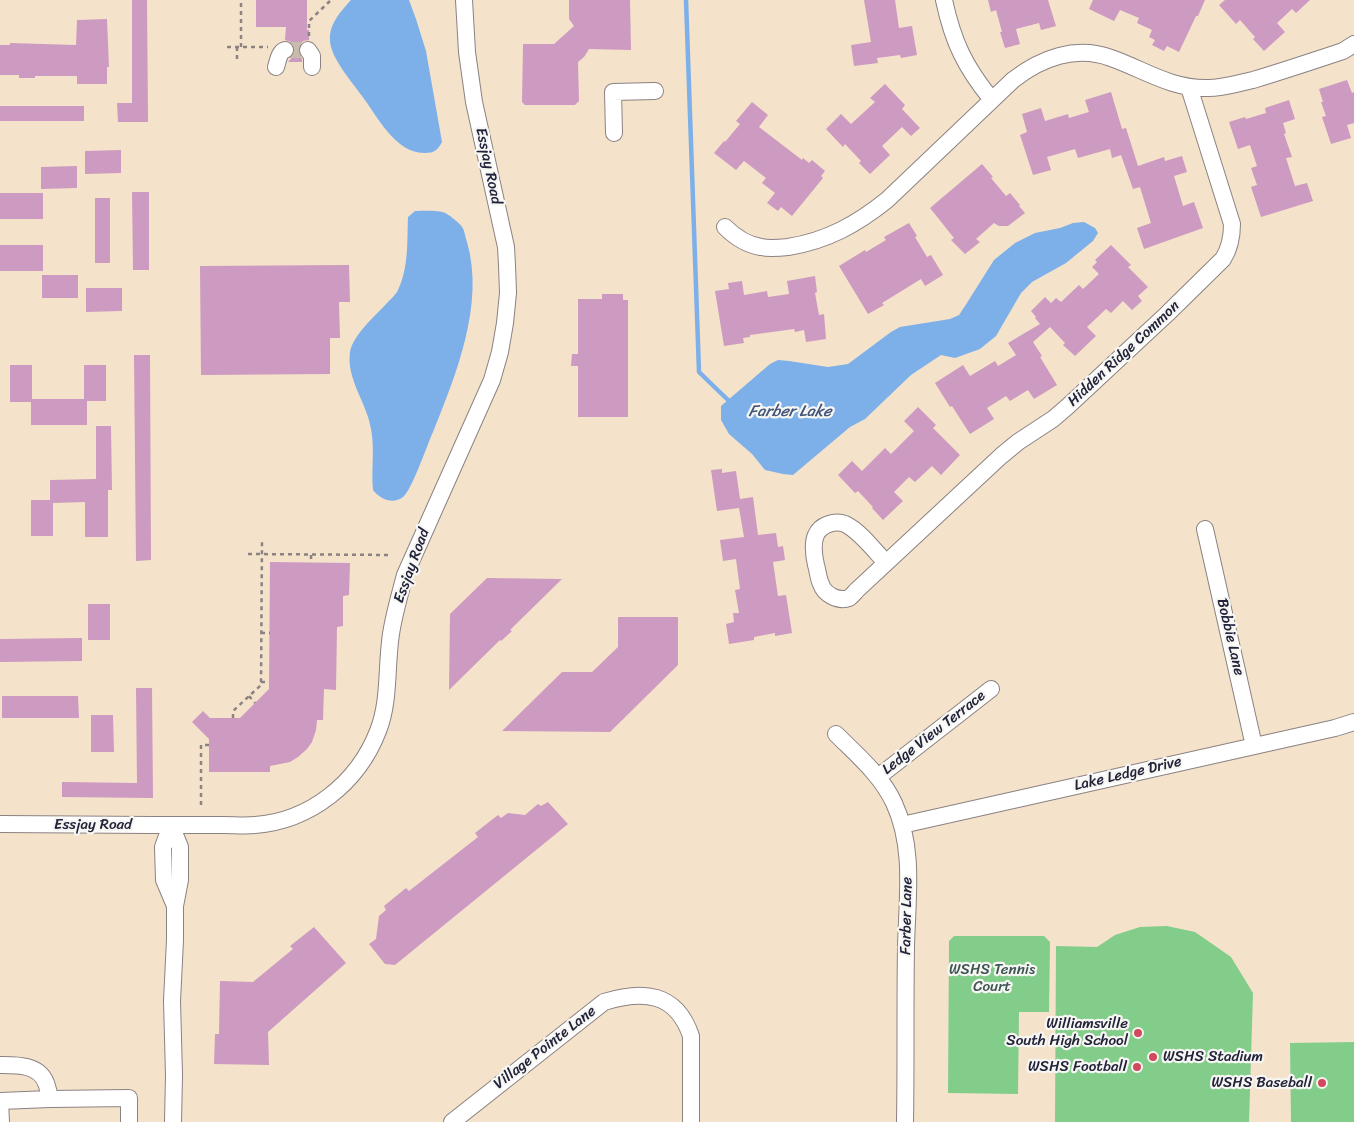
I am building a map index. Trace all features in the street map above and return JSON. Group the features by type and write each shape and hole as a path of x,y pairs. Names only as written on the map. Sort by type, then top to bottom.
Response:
{"street":[{"name":"Essjay Road","path":"0,824 255,825 278,821 298,814 324,800 346,782 368,752 378,731 384,706 391,633 399,596 406,575 492,380 500,352 505,323 508,293 506,247 474,102 467,52 464,0"},
{"path":"944,0 956,42 965,63 977,82 992,100"},
{"path":"725,227 732,234 746,242 761,247 775,248 806,243 844,229 867,216 887,200 1013,80 1042,61 1058,56 1077,53 1096,54 1110,58 1168,83 1208,88 1228,86 1271,75 1343,51 1354,44"},
{"path":"309,45 312,67"},
{"path":"276,67 281,54 286,50"},
{"name":"Hidden Ridge Common","path":"886,563 856,531 846,524 839,522 830,523 821,528 816,534 813,545 821,584 825,592 832,597 848,598 886,563 1001,456 1067,407 1167,314 1223,259 1229,250 1232,224 1189,87"},
{"path":"614,134 613,92 655,91"},
{"name":"Bobbie Lane","path":"1205,529 1254,746"},
{"name":"Ledge View Terrace","path":"878,777 991,689"},
{"name":"Lake Ledge Drive","path":"902,825 1335,728 1354,722"},
{"name":"Farber Lane","path":"836,734 878,777 894,804 902,825 907,849 905,1122"},
{"path":"171,825 180,847 180,880 174,906 175,940 172,1001 174,1075 172,1122"},
{"name":"Village Pointe Lane","path":"452,1122 604,1002 618,998 645,995 659,998 670,1004 687,1024 691,1036 691,1122"},
{"path":"0,1065 18,1065 36,1070 46,1081 50,1099"},
{"path":"1,1122 0,1100 129,1098 129,1122"}],"path":[{"path":"237,59 241,0"},
{"path":"309,45 309,21 329,1"},
{"path":"227,47 268,47"},
{"path":"233,718 233,711 261,685 262,540"},
{"path":"248,554 392,555"},
{"path":"311,555 311,562"},
{"path":"261,633 270,633"},
{"path":"261,682 270,682"},
{"path":"249,696 256,703"},
{"path":"200,805 201,745 209,745"}],"green space":[{"name":"WSHS Stadium","path":"1167,926 1195,932 1231,957 1253,993 1249,1122 1055,1122 1056,946 1097,947 1115,935 1140,927"},
{"name":"WSHS Tennis Court","path":"954,936 1044,936 1050,942 1049,1012 1019,1012 1018,1094 948,1093 949,941"},
{"name":"WSHS Baseball","path":"1354,1042 1354,1122 1291,1122 1290,1043"}],"water":[{"path":"351,0 409,0 426,51 442,142 433,152 415,152 396,141 337,61 331,47 331,29 336,18"},
{"path":"415,211 445,213 464,230 472,266 473,290 465,339 451,387 411,486 403,497 391,501 379,496 373,490 373,444 371,429 351,372 350,352 360,332 397,292 404,274 408,217"},
{"name":"Farber Lake","path":"1084,222 1095,228 1098,233 1093,241 1066,263 1032,282 1021,293 996,336 980,349 955,358 941,355 911,375 865,419 850,427 793,475 765,470 752,454 729,434 721,420 721,406 770,364 778,360 828,367 848,364 900,327 950,319 959,315 994,260 1015,243 1035,233"}],"building":[{"path":"132,0 147,0 148,122 118,122 117,103 132,103"},
{"path":"256,0 307,0 309,40 303,41 299,46 298,51 302,62 288,62 294,55 295,50 291,42 285,40 286,27 256,27"},
{"path":"569,0 630,0 631,50 589,49 578,62 579,101 575,105 525,105 522,102 523,44 554,44 574,26 569,19"},
{"path":"864,0 895,0 899,28 912,26 917,55 901,58 900,55 877,58 878,63 854,66 851,45 871,42"},
{"path":"988,0 1048,0 1056,26 1041,30 1039,23 1016,29 1020,44 1005,48 996,10 991,12"},
{"path":"1093,0 1205,0 1179,52 1167,46 1164,51 1152,45 1155,40 1149,37 1152,30 1137,23 1139,18 1120,10 1114,21 1089,9"},
{"path":"1225,0 1310,0 1296,13 1292,9 1277,23 1285,32 1264,51 1240,20 1236,24 1219,5"},
{"path":"107,19 109,67 107,67 107,84 77,84 77,76 19,78 19,75 0,75 0,45 10,45 10,43 76,45 77,20"},
{"path":"1347,80 1352,93 1354,92 1354,123 1347,125 1351,138 1331,144 1322,117 1326,116 1319,89"},
{"path":"885,84 905,105 902,109 920,128 911,136 902,127 882,146 890,155 870,174 845,144 843,147 826,129 841,114 851,124 875,102 870,98"},
{"path":"1111,92 1122,129 1126,128 1138,166 1164,157 1165,161 1182,156 1187,172 1174,176 1183,206 1194,202 1203,228 1144,249 1137,228 1151,223 1140,187 1133,189 1121,155 1112,158 1110,149 1078,158 1075,149 1047,157 1051,170 1033,175 1020,135 1027,132 1022,114 1041,108 1045,121 1068,114 1069,118 1089,112 1085,100"},
{"path":"1289,100 1295,119 1283,123 1286,133 1284,134 1292,157 1286,158 1295,186 1307,183 1313,201 1261,217 1251,187 1257,185 1251,168 1257,166 1250,145 1238,149 1229,122 1266,113 1265,108"},
{"path":"752,102 768,115 759,127 802,160 803,158 809,163 812,160 825,171 821,176 823,178 792,216 781,207 778,211 767,203 775,193 762,183 766,178 744,161 736,170 714,153 740,124 736,121"},
{"path":"0,106 84,106 84,121 0,121"},
{"path":"121,150 121,173 85,174 85,151"},
{"path":"982,164 1006,196 1010,193 1025,213 1008,226 999,226 994,223 976,239 980,242 965,254 951,240 954,238 930,208"},
{"path":"77,166 77,188 41,189 41,167"},
{"path":"132,192 149,192 149,270 133,270"},
{"path":"0,193 43,193 43,219 0,219"},
{"path":"95,198 110,198 110,263 95,263"},
{"path":"909,223 927,257 931,255 943,275 925,286 921,279 868,314 839,266 886,240 884,237"},
{"path":"0,245 43,245 43,271 0,271"},
{"path":"1111,245 1131,265 1128,267 1148,287 1138,296 1142,301 1132,310 1123,301 1111,313 1106,309 1087,327 1096,336 1075,356 1063,345 1065,343 1050,327 1033,342 1057,385 1034,399 1028,390 1010,401 1006,396 987,408 994,419 970,434 935,383 963,365 970,376 995,361 998,366 1016,355 1008,343 1040,324 1031,311 1045,297 1051,303 1056,298 1061,302 1079,285 1083,289 1099,274 1092,267 1097,262 1095,260"},
{"path":"349,265 350,302 339,302 340,338 330,338 330,374 201,375 200,266"},
{"path":"42,275 78,275 78,298 42,298"},
{"path":"815,276 817,292 815,293 819,315 824,314 826,339 806,342 804,330 795,332 794,329 750,335 750,337 743,338 744,343 724,346 715,291 729,289 728,283 742,281 744,295 767,291 768,297 789,294 787,281"},
{"path":"86,288 122,288 122,311 86,312"},
{"path":"602,294 623,294 623,300 628,300 628,417 578,417 578,366 571,366 572,354 578,354 578,299 602,299"},
{"path":"134,355 150,355 151,560 136,561"},
{"path":"10,365 32,365 32,399 84,399 84,365 106,365 106,401 87,401 87,425 31,425 31,402 10,402"},
{"path":"918,407 936,425 933,428 960,455 941,475 932,466 915,482 909,477 894,492 903,501 883,520 858,491 855,493 838,475 852,461 862,471 885,448 891,454 914,431 904,421"},
{"path":"96,426 111,426 112,490 108,490 108,537 85,537 85,502 53,503 53,536 31,536 31,500 50,500 50,480 96,479"},
{"path":"722,469 722,473 736,471 740,499 753,497 758,535 776,533 778,547 783,546 785,560 773,562 778,596 786,595 792,633 775,636 775,633 754,637 754,640 729,644 726,624 734,622 733,613 739,613 735,590 740,589 736,559 723,561 720,540 744,537 739,508 717,511 711,470"},
{"path":"270,562 350,563 349,595 343,596 343,626 337,627 336,690 324,689 323,720 317,720 312,742 298,757 290,762 270,766 270,772 209,772 209,739 192,722 203,711 210,718 240,718 269,689"},
{"path":"487,578 562,579 510,630 512,631 500,640 449,690 450,614"},
{"path":"88,604 110,604 110,640 88,640"},
{"path":"618,617 678,617 678,665 610,732 502,731 562,672 592,672 618,647"},
{"path":"82,638 82,661 0,662 0,639"},
{"path":"136,688 152,688 153,798 62,797 62,782 137,783"},
{"path":"2,696 78,696 79,718 2,718"},
{"path":"91,715 113,715 114,752 91,752"},
{"path":"548,802 568,824 395,965 385,964 369,944 376,939 379,916 386,910 384,906 406,888 409,891 478,837 475,833 498,815 501,818 508,813 525,815 538,804 541,806"},
{"path":"314,927 346,963 268,1032 269,1065 214,1064 215,1034 219,1034 220,981 253,982 293,949 290,946"}],"waterway":[{"path":"686,0 699,372 728,400"}],"tunnel":[{"path":"285,50 308,50"}],"place":[{"name":"Williamsville South High School","path":"1138,1033"},
{"name":"WSHS Stadium","path":"1153,1057"},
{"name":"WSHS Football","path":"1137,1067"},
{"name":"WSHS Baseball","path":"1322,1083"}]}
